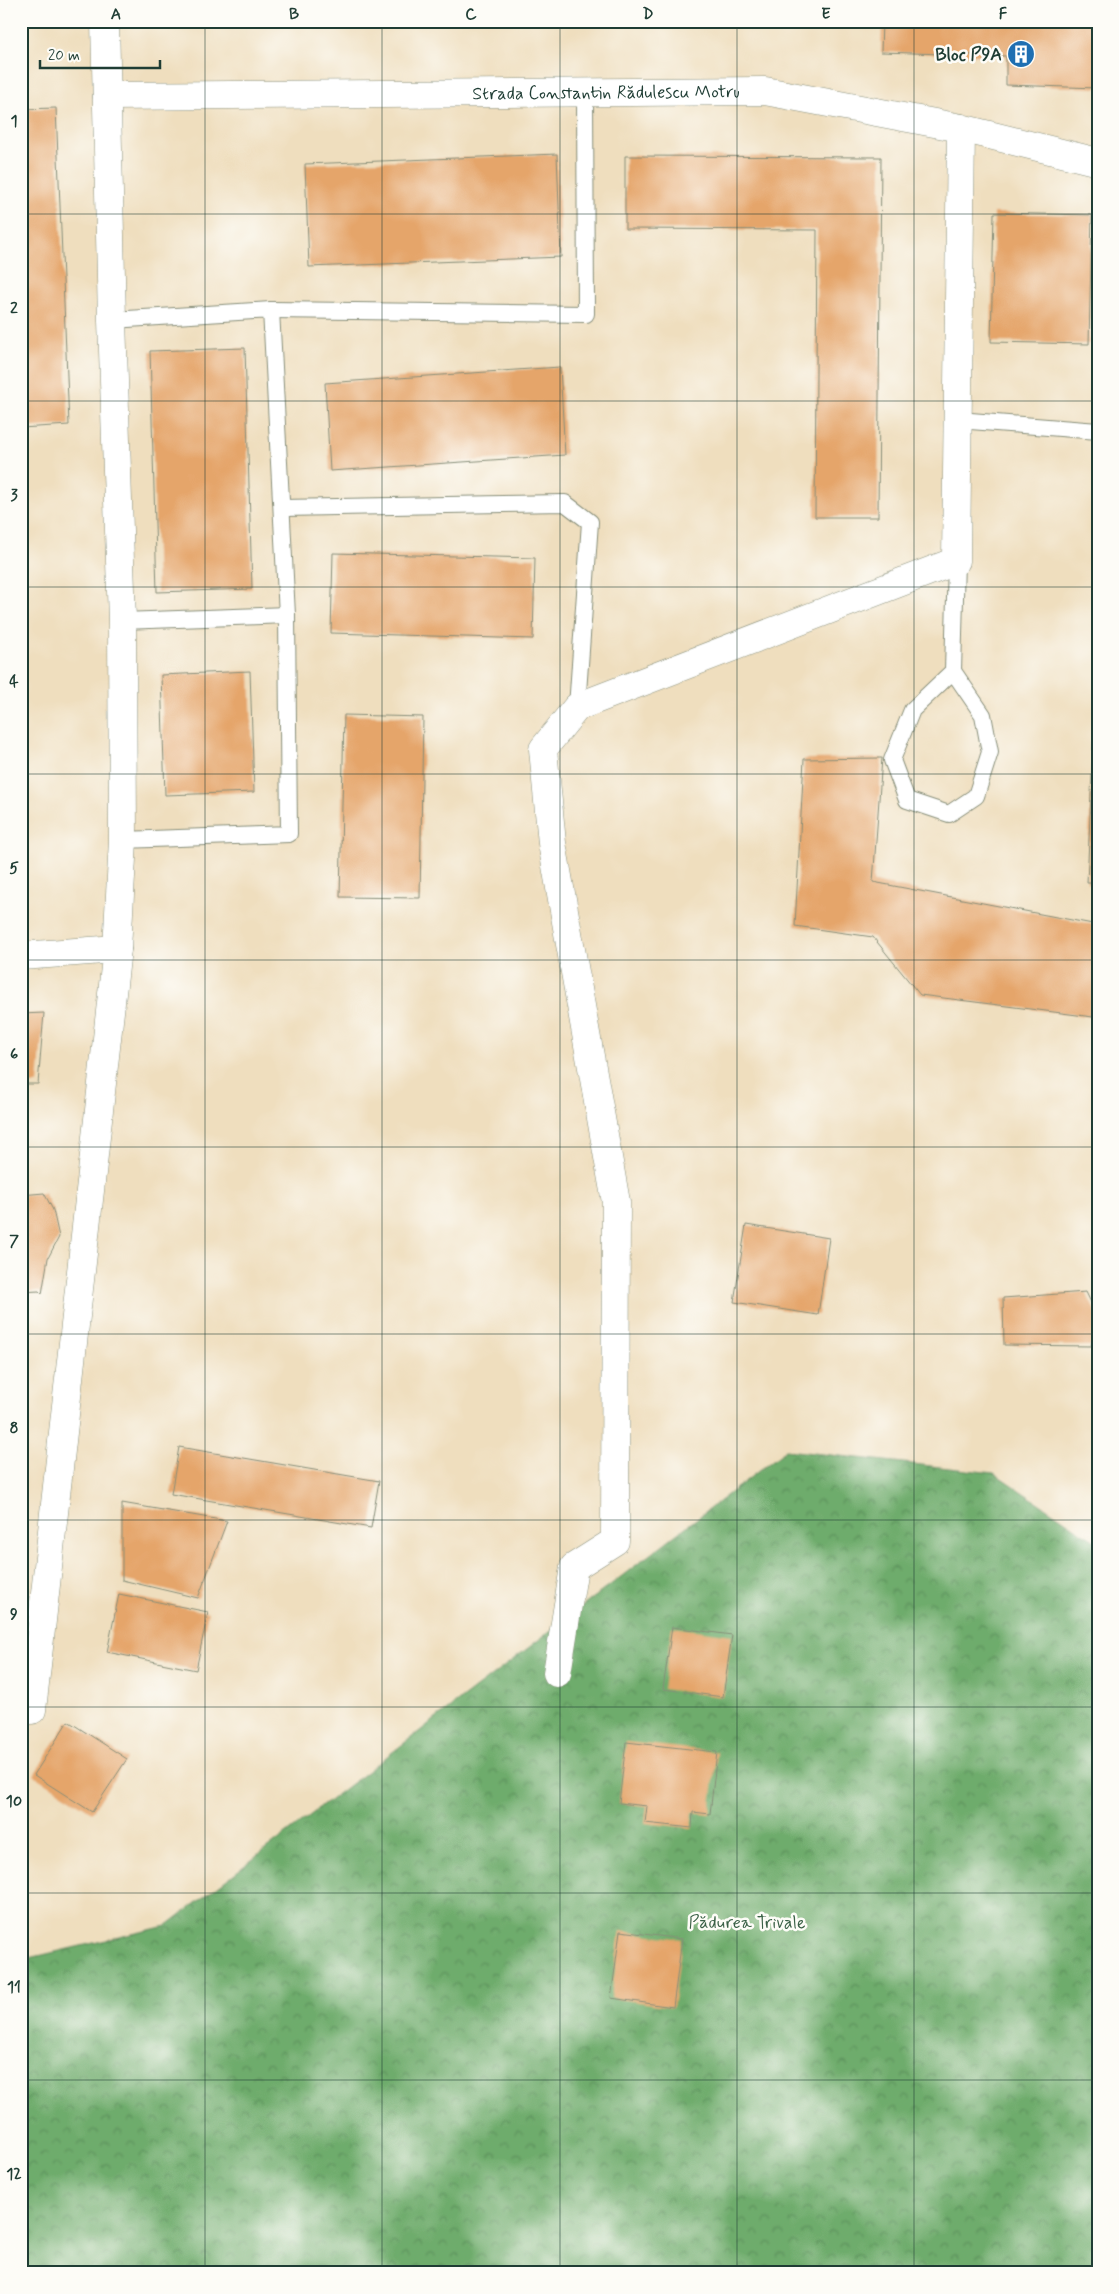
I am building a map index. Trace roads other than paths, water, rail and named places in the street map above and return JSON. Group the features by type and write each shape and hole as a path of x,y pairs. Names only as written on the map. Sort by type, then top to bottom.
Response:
{"street":[{"path":"32,1710 117,949 123,840 122,621 105,21"},
{"name":"Strada Constantin Rădulescu Motru","path":"107,96 765,91 961,128 1098,162"},
{"path":"557,1673 574,1567 616,1542 616,1202 552,843 543,749 577,707 956,561 961,128"},
{"path":"21,956 117,949"}],"lane":[{"path":"112,320 271,310 586,314 585,91"},
{"path":"123,840 288,834 287,615 271,310"},
{"path":"958,420 1098,431"},
{"path":"282,508 565,503 590,522 577,707"},
{"path":"953,671 912,710 892,760 907,800 949,814 976,796 990,752 983,715 953,671 956,561"},
{"path":"122,621 287,615"}],"place":[{"name":"Bloc P9A","path":"1021,54"}],"park label":[{"name":"Pădurea Trivale","path":"747,1922"}]}
